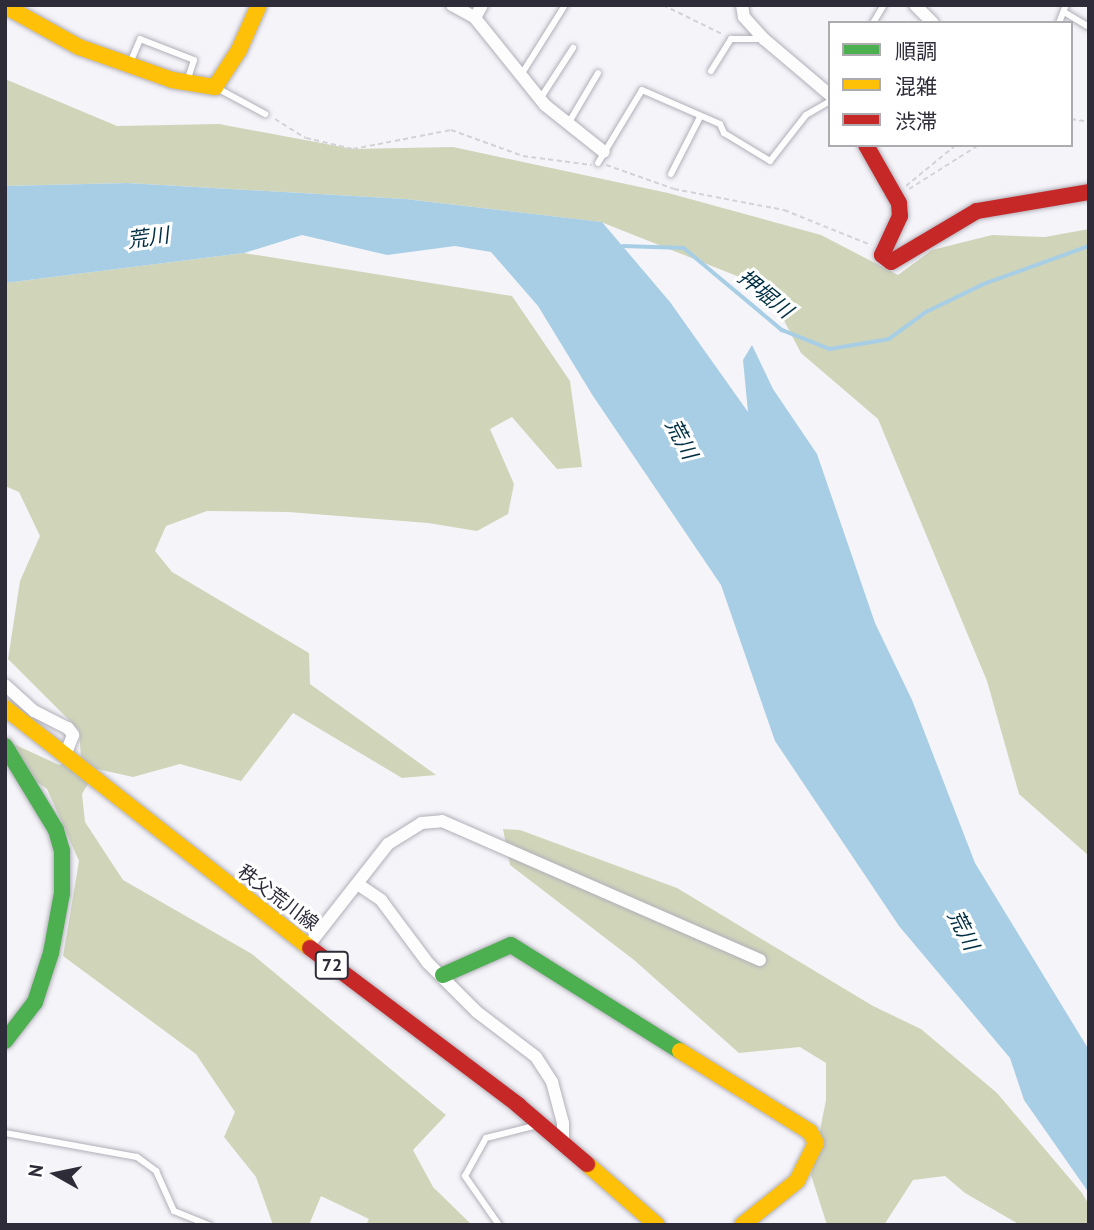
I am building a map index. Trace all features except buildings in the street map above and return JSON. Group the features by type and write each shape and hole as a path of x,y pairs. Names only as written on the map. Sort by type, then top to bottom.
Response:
{"street":[{"path":"5,6 79,47 187,83 215,87 240,50 259,5"},
{"path":"452,5 475,18 520,77 601,157"},
{"path":"475,18 482,5"},
{"path":"742,5 744,17 764,38 828,93"},
{"path":"915,5 931,21"},
{"path":"867,147 899,203 900,216 882,255 891,262 977,211 1089,192"},
{"path":"5,685 34,711 68,728 73,735 65,756"},
{"name":"秩父荒川線","path":"5,708 308,946 541,1124 657,1225"},
{"path":"5,746 55,830 62,851 62,893 51,953 35,1002 5,1041"},
{"path":"308,946 394,839 421,823 442,821 761,960"},
{"path":"359,885 381,900 428,963 443,975 477,1012 536,1057 552,1082 563,1124 563,1142"},
{"path":"443,975 511,945 810,1132 816,1143 797,1181 742,1225"}],"lane":[{"path":"520,77 565,5"},
{"path":"874,21 884,5"},
{"path":"1065,9 1089,27"},
{"path":"711,71 730,39 764,38"},
{"path":"129,64 140,39 194,60 187,83"},
{"path":"540,99 573,48"},
{"path":"567,125 598,73"},
{"path":"215,87 265,114"},
{"path":"601,157 642,90 720,124 724,133 771,162 806,115 828,102"},
{"path":"671,174 700,117"},
{"path":"499,1225 465,1176 486,1139 541,1124"},
{"path":"5,1133 137,1157 156,1171 174,1211 209,1225"}],"path":[{"path":"663,5 730,39"},
{"path":"265,114 306,138 353,149 451,130 523,156 584,168 601,157 674,189 784,210 838,229 882,255"},
{"path":"954,147 905,188 912,190 976,147"}],"green space":[{"path":"5,79 117,126 219,124 353,149 453,147 668,193 821,235 898,275 932,250 992,235 1045,237 1089,229 1089,856 1019,794 987,681 878,419 801,353 767,288 601,222 405,199 127,183 5,186"},
{"path":"244,253 512,296 570,381 582,467 557,469 512,417 490,429 514,484 508,514 477,531 428,523 288,512 207,511 166,526 155,551 172,572 309,653 310,684 436,775 402,778 293,713 241,781 180,764 133,777 97,769 82,794 85,822 123,880 252,954 446,1115 413,1150 433,1187 472,1225 366,1225 369,1219 321,1196 309,1225 273,1225 256,1177 224,1137 235,1112 196,1054 63,956 79,861 47,789 5,761 5,740 59,765 81,758 79,730 8,659 20,581 40,536 19,492 5,486 5,283"},
{"path":"503,829 520,830 677,888 873,1006 921,1029 997,1093 1082,1193 1089,1205 1089,1225 1020,1225 965,1193 945,1176 913,1180 884,1225 827,1225 811,1175 826,1100 826,1063 800,1047 739,1053 634,960 510,865"}],"water":[{"name":"荒川","path":"127,183 405,199 602,222 670,302 748,412 743,360 752,345 773,389 817,454 875,623 912,700 975,863 1089,1050 1089,1193 1024,1100 1010,1058 899,926 775,741 721,585 593,396 538,306 491,252 455,246 387,255 302,235 244,253 5,283 5,186"}],"waterway":[{"name":"押堀川","path":"623,246 684,248 782,330 830,349 889,339 926,312 984,284 1089,246"}],"traffic: fast":[{"path":"5,746 56,830 62,851 62,893 51,953 35,1002 5,1041"},
{"path":"443,975 511,945 680,1051"}],"traffic: slow":[{"path":"5,6 79,47 172,80 215,87 239,50 259,5"},
{"path":"5,708 310,948"},
{"path":"680,1051 810,1132 816,1143 797,1181 742,1225"},
{"path":"587,1164 657,1225"}],"traffic: jam":[{"path":"867,147 899,203 900,216 882,255 891,262 977,211 1089,192"},
{"path":"310,948 518,1105 587,1164"}]}
